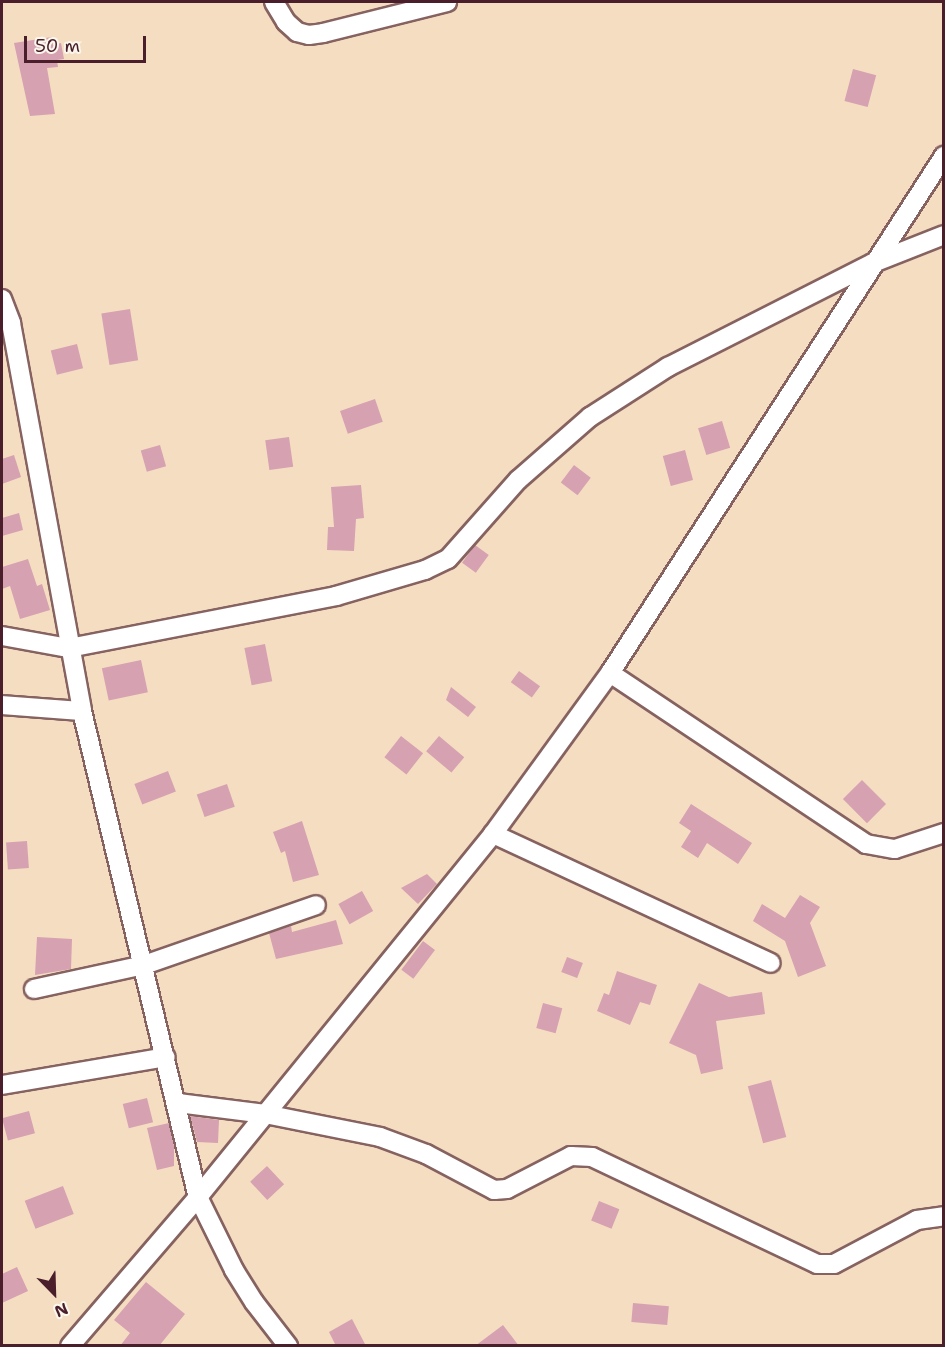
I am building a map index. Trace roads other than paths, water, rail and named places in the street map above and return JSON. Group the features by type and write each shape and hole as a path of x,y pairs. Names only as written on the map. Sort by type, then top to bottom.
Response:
{"street":[{"path":"274,2 286,22 297,32 309,35 447,2"},
{"path":"70,1346 198,1197 493,834 610,673 944,156"},
{"path":"2,636 69,648 336,596 425,570 448,559 519,480 590,417 668,367 873,263 944,235"},
{"path":"2,299 66,611 69,648 82,711 178,1103 198,1197 239,1278 288,1346"},
{"path":"610,673 866,844 895,849 944,833"},
{"path":"2,705 82,711"},
{"path":"493,834 771,963"},
{"path":"34,989 144,965 316,905"},
{"path":"2,1085 166,1057"},
{"path":"178,1103 265,1114 355,1131 406,1145 494,1190 507,1189 571,1156 592,1157 818,1264 834,1264 916,1220 944,1216"}]}
